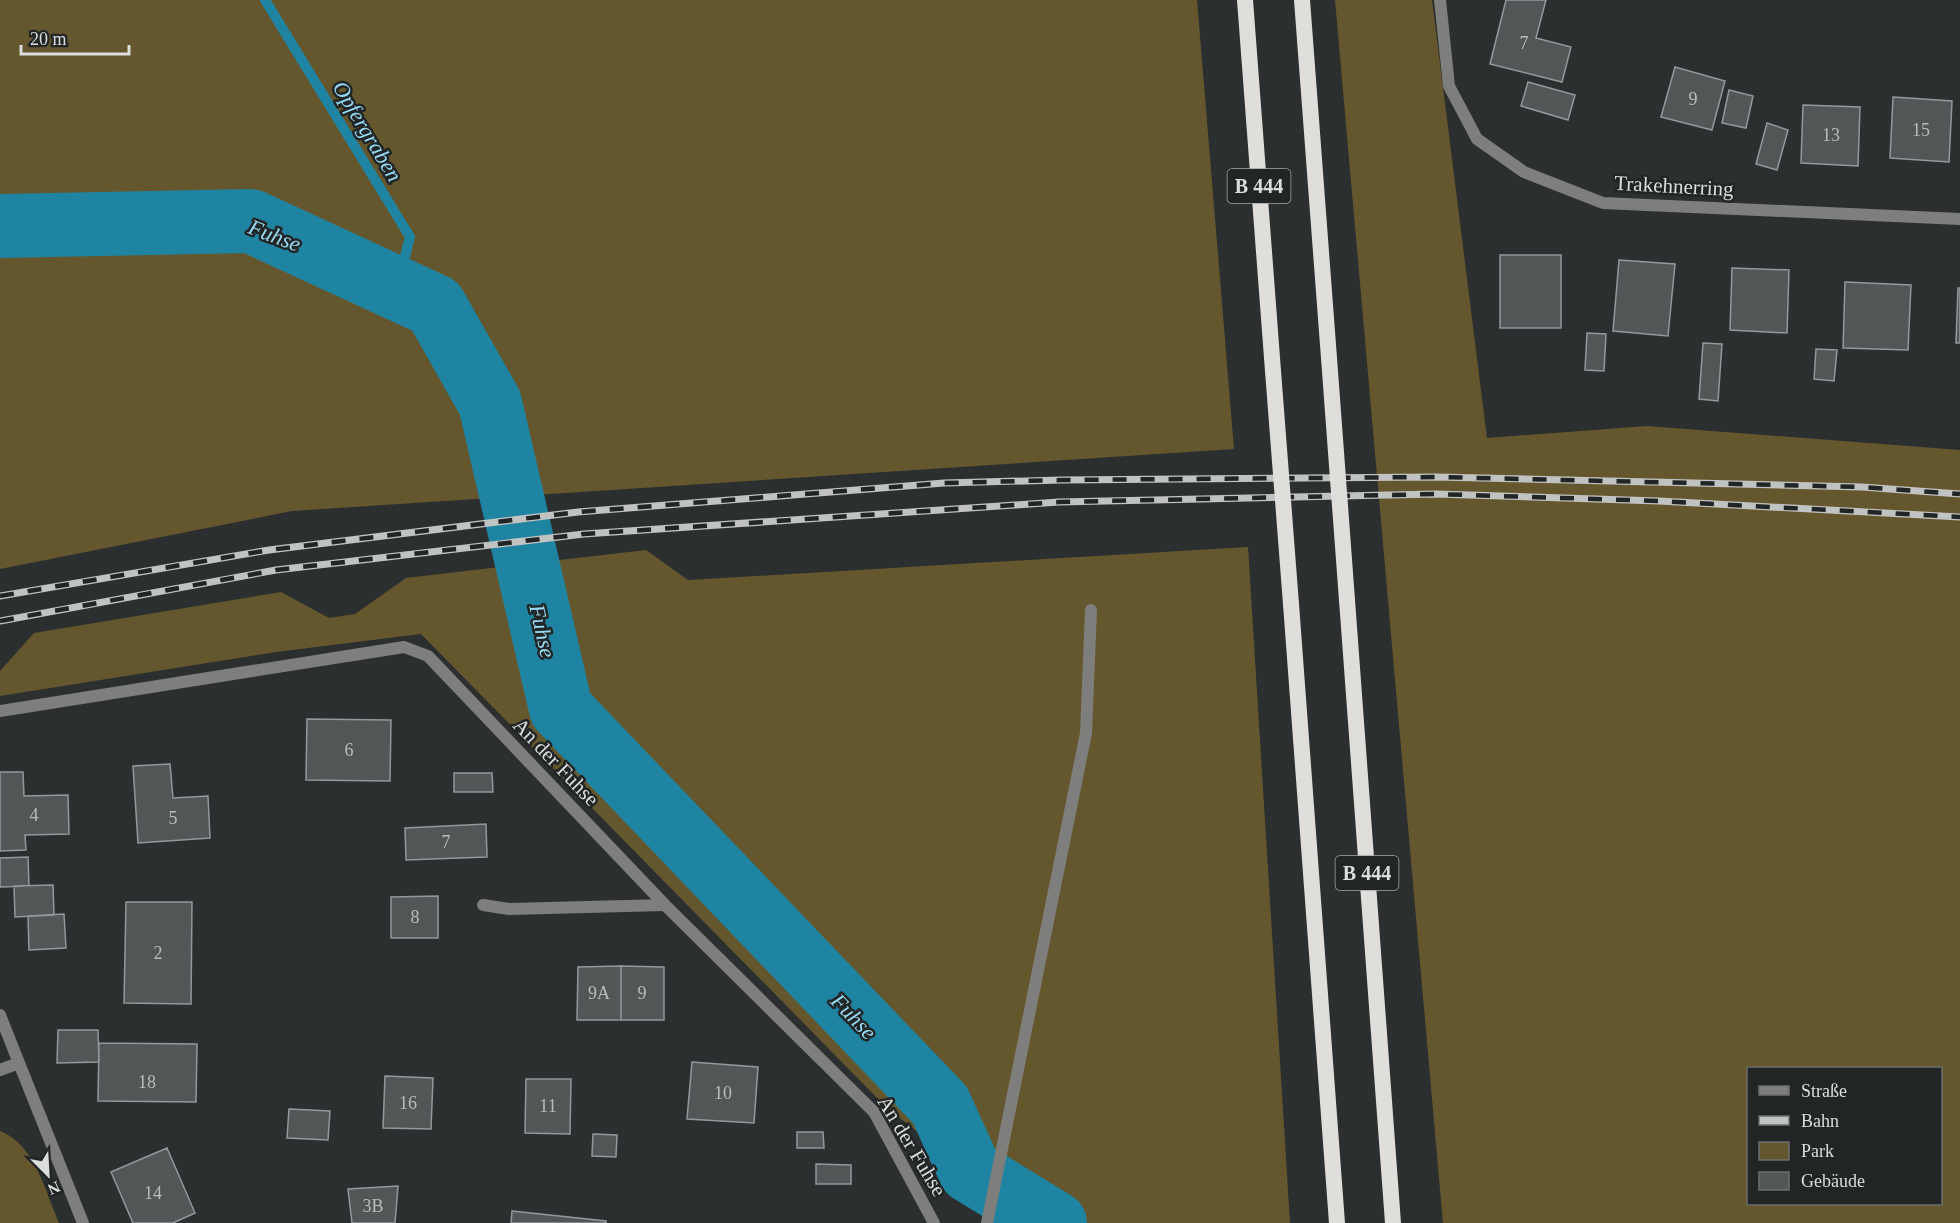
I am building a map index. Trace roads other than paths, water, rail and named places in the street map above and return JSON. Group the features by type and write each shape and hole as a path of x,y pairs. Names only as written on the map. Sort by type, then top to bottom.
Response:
{"highway":[{"name":"B 444","path":"1245,0 1337,1223"},
{"name":"B 444","path":"1302,0 1393,1223"}],"street":[{"name":"Trakehnerring","path":"1440,0 1449,86 1477,139 1524,172 1603,203 1960,219"},
{"path":"987,1223 1086,734 1091,610"},
{"name":"An der Fuhse","path":"0,711 404,647 428,656 665,905 874,1112 934,1223"},
{"path":"483,905 509,909 665,905"},
{"path":"0,1015 83,1223"},
{"path":"0,1070 19,1063"}],"waterway":[{"name":"Opfergraben","path":"265,0 410,237 397,288"},
{"name":"Fuhse","path":"0,226 251,221 435,306 490,403 561,709 940,1105 970,1171 1055,1223"}],"railway":[{"path":"0,596 269,550 578,512 944,483 1437,477 1862,487 1960,494"},
{"path":"0,621 276,570 584,534 1059,502 1436,494 1659,501 1960,517"}]}
